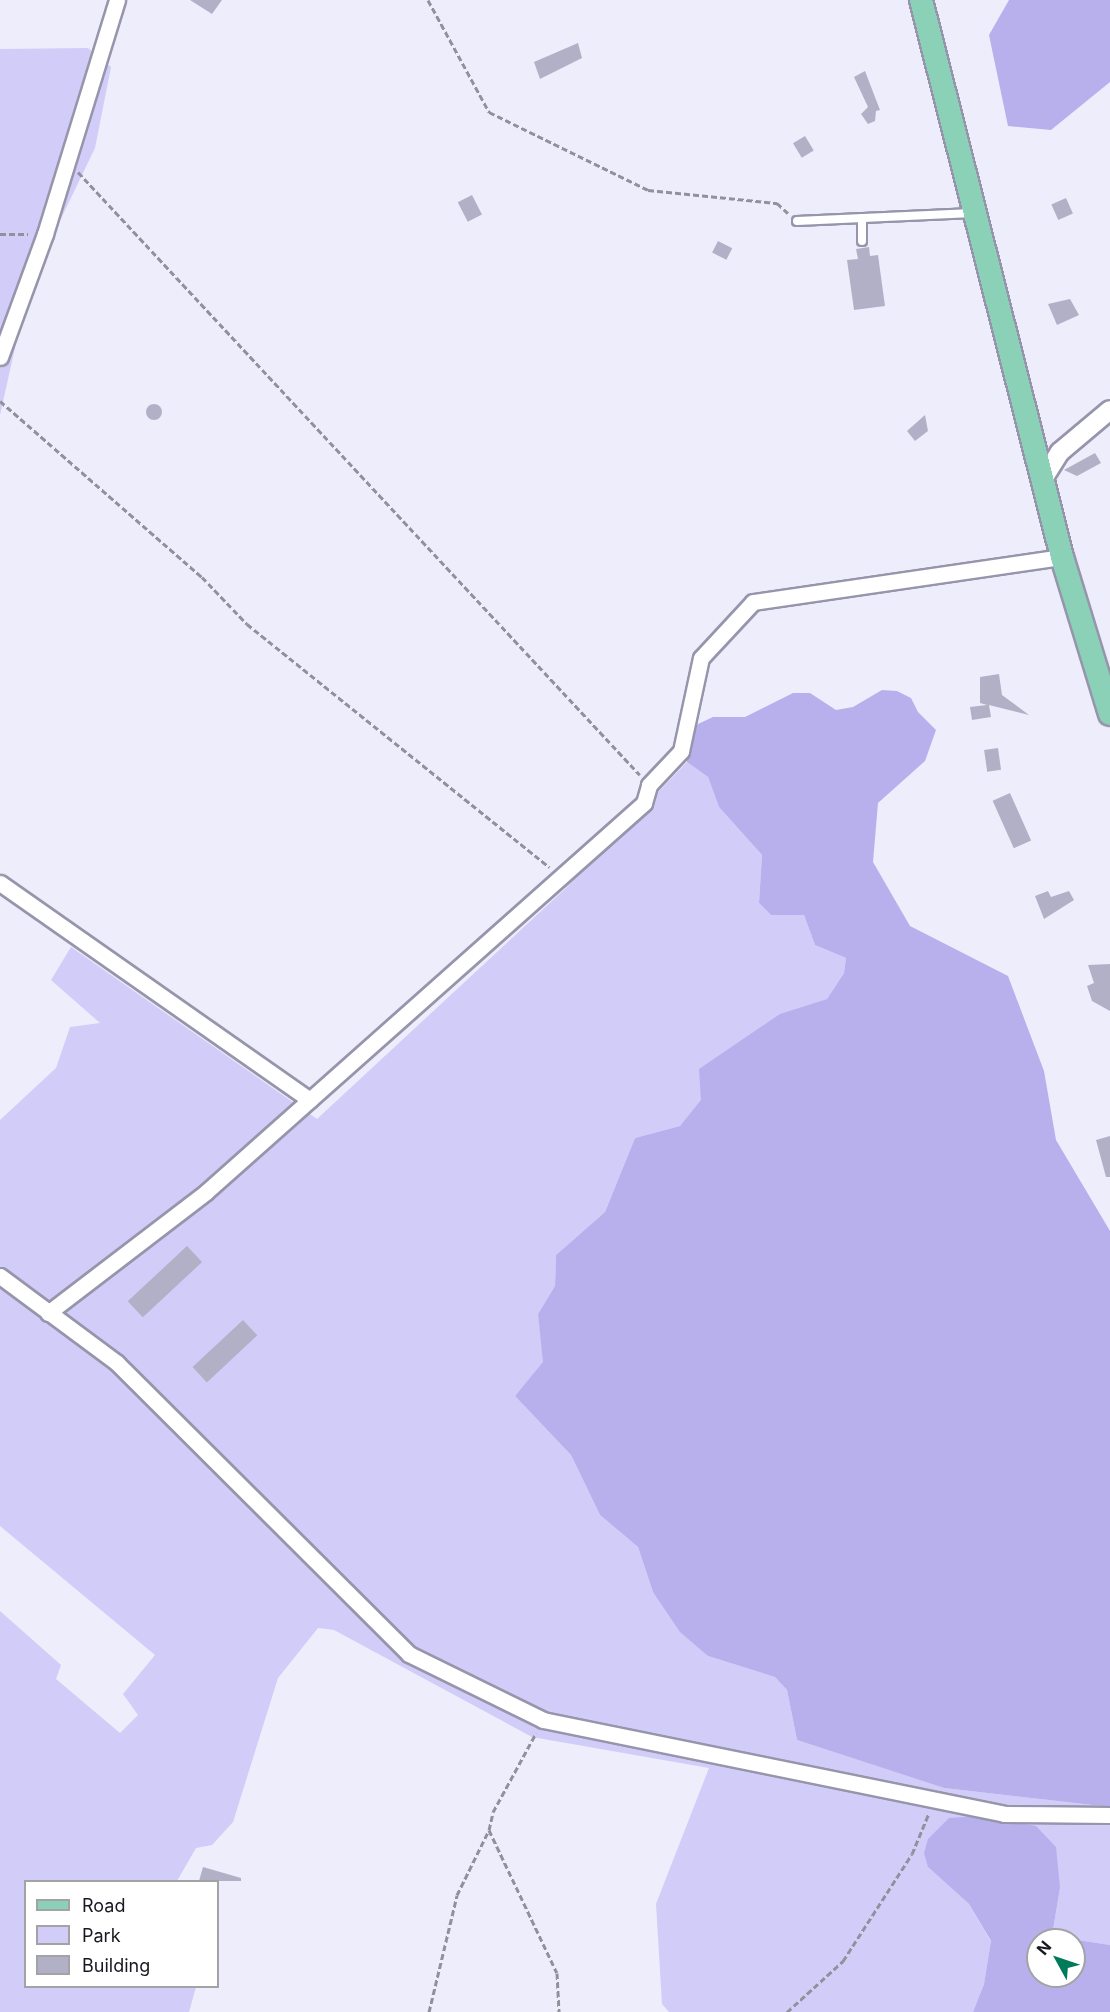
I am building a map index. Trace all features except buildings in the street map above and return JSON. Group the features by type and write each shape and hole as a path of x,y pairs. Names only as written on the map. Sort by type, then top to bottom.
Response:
{"main road":[{"path":"921,0 1062,557 1110,714"}],"street":[{"path":"0,357 45,234 117,0"},
{"path":"1043,478 1060,452 1110,410"},
{"path":"48,1313 206,1192 560,875 644,803 649,785 681,751 701,658 753,602 1062,557"},
{"path":"0,884 310,1100"},
{"path":"0,1276 117,1363 410,1654 543,1720 1004,1814 1110,1815"}],"lane":[{"path":"797,221 975,212"},
{"path":"862,218 862,241"}],"path":[{"path":"428,0 489,112 648,190 777,203 797,221"},
{"path":"66,160 649,785"},
{"path":"0,234 45,234"},
{"path":"0,401 202,578 247,624 560,875"},
{"path":"429,2012 457,1895 489,1830 493,1812 543,1720"},
{"path":"787,2012 843,1961 912,1854 935,1799"},
{"path":"489,1830 557,1973 559,2012"}],"green space":[{"path":"88,48 111,67 95,148 29,285 0,415 0,49"},
{"path":"687,762 708,777 719,807 762,855 759,903 771,915 804,915 815,945 846,958 844,973 827,999 780,1015 680,1126 635,1138 605,1212 556,1255 555,1286 538,1314 544,1362 515,1396 571,1455 600,1515 638,1547 653,1592 708,1656 775,1677 787,1690 797,1740 944,1788 1110,1807 1110,1945 1086,1941 1086,1928 1053,1928 1060,1888 928,1867 969,1904 991,1942 984,1984 973,2012 669,2012 662,2004 656,1904 709,1768 532,1737 334,1630 318,1628 278,1678 233,1822 212,1845 196,1848 178,1880 24,1880 24,1988 196,1988 189,2012 0,2012 0,1611 61,1665 56,1679 120,1733 138,1715 123,1694 155,1655 0,1526 0,1120 56,1068 70,1027 100,1023 51,980 71,947 317,1119 566,888"}],"shaded area":[{"path":"1009,0 1110,0 1110,82 1051,130 1008,126 989,35"},
{"path":"882,690 897,691 911,698 918,712 936,730 925,761 878,803 873,862 910,926 1008,976 1044,1071 1056,1140 1110,1231 1110,1807 944,1788 797,1740 787,1690 775,1677 708,1656 680,1632 653,1592 638,1547 600,1515 571,1455 515,1396 543,1362 538,1314 555,1286 556,1255 605,1212 635,1138 680,1126 701,1100 699,1069 780,1014 827,999 844,973 846,958 815,945 804,915 771,915 759,903 762,855 719,807 708,777 687,762 687,737 698,724 713,717 745,717 793,693 810,693 836,710 853,707"},
{"path":"978,1816 1036,1826 1056,1847 1060,1888 1053,1928 1026,1928 1026,1988 1086,1988 1086,1941 1110,1945 1110,2012 973,2012 984,1984 991,1941 969,1904 928,1867 924,1853 928,1839 949,1818"}]}
